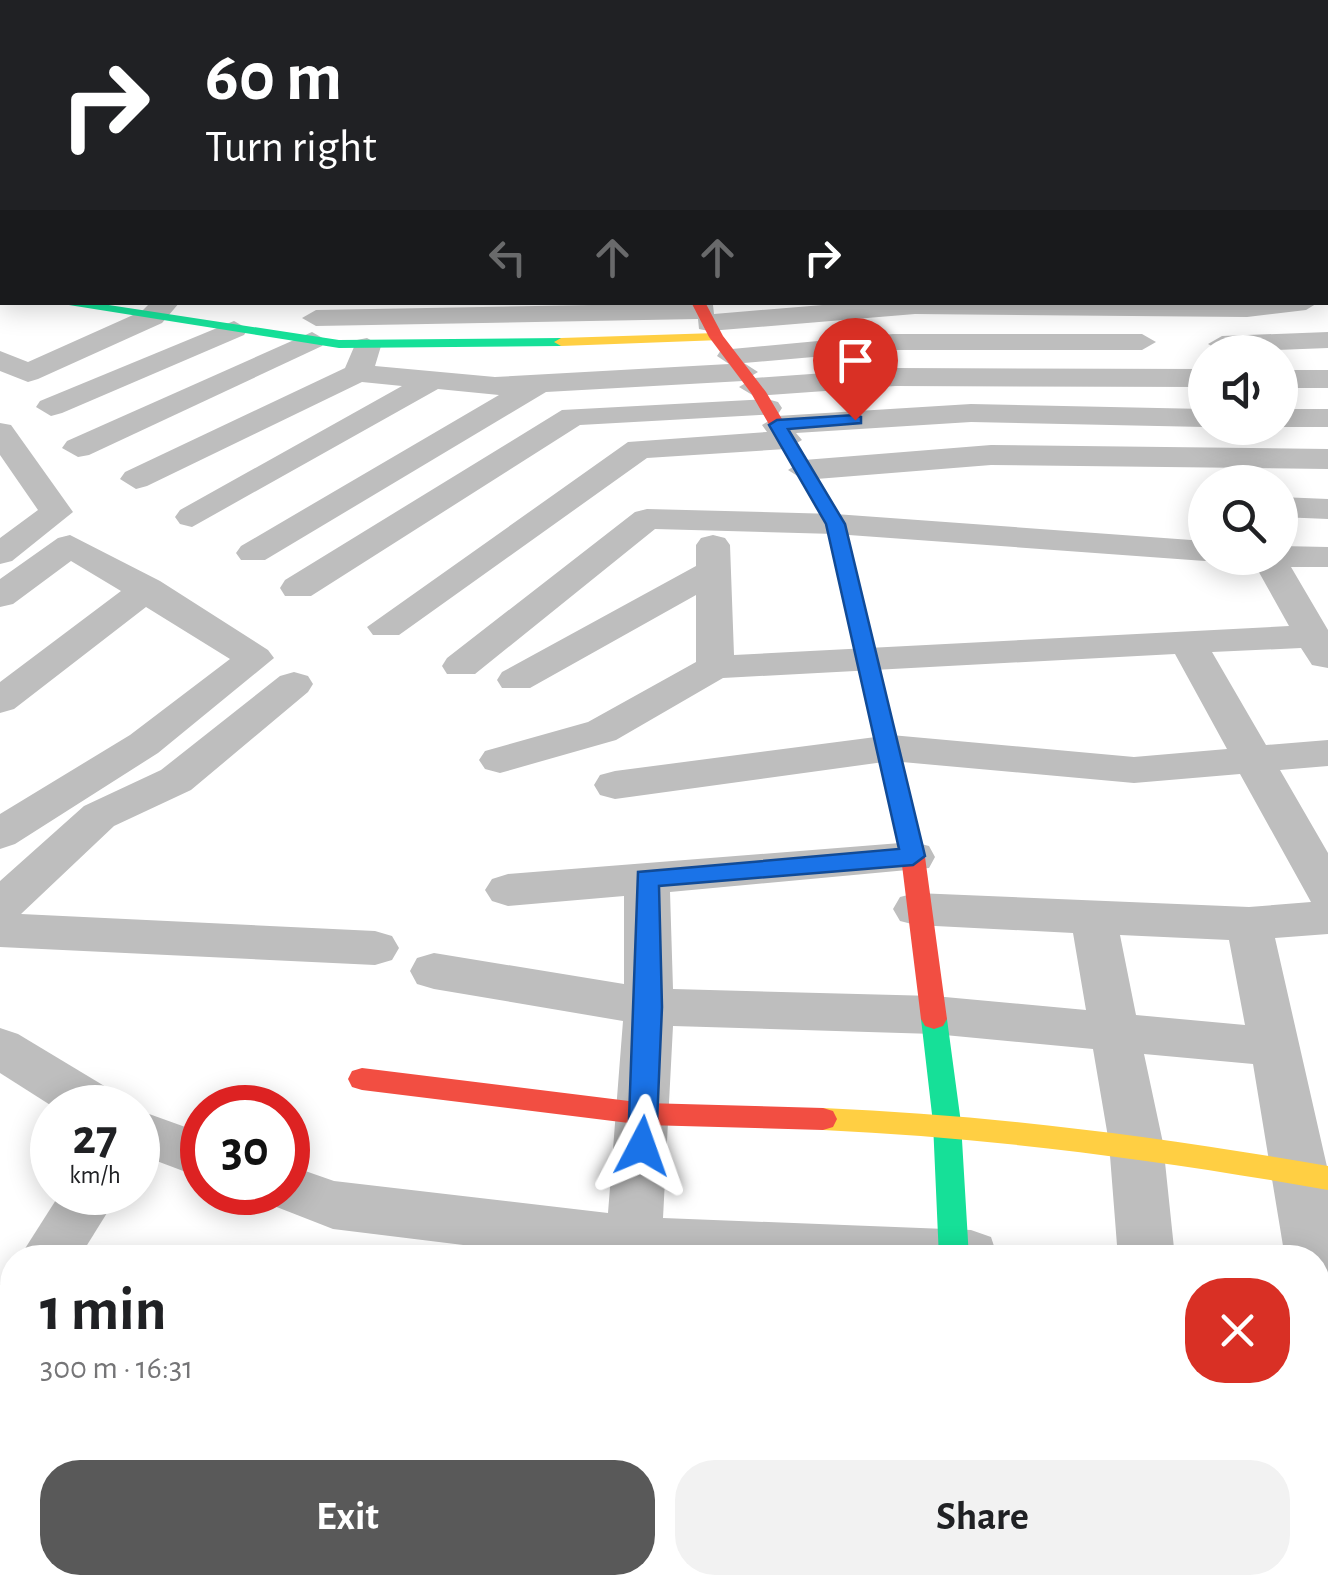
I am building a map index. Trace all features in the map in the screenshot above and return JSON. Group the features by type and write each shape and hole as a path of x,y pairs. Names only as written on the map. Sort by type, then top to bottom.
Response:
{"main road":[{"path":"88,305 314,329"},
{"path":"738,366 836,524 913,856 916,909 964,1245"},
{"path":"362,1080 645,1114 947,1123 1136,1143 1315,1175"}],"street":[{"path":"298,588 573,416 915,306 1222,305"},
{"path":"1121,306 1161,378 1188,410"},
{"path":"1194,306 1215,335"},
{"path":"0,360 28,373 160,310"},
{"path":"51,407 230,319"},
{"path":"78,448 314,329 894,376 1188,378"},
{"path":"367,331 430,382"},
{"path":"136,479 367,331"},
{"path":"1298,342 1328,340"},
{"path":"192,517 430,382 538,385 738,366 893,342 1142,342"},
{"path":"738,366 971,412 1188,418"},
{"path":"386,627 640,449 738,366"},
{"path":"1298,379 1328,380"},
{"path":"253,554 538,385"},
{"path":"1298,418 1328,418"},
{"path":"0,432 56,512 14,524 0,554"},
{"path":"804,470 991,455 1188,469"},
{"path":"1273,465 1328,459"},
{"path":"1298,508 1328,509"},
{"path":"461,666 647,519 836,524 1188,550"},
{"path":"715,520 715,666"},
{"path":"0,596 70,545 255,658 144,744 0,834"},
{"path":"1298,556 1328,557"},
{"path":"516,680 712,570"},
{"path":"500,760 602,732 715,666 1188,644 1317,632 1279,575"},
{"path":"0,701 147,589"},
{"path":"1188,644 1328,892"},
{"path":"0,907 99,816 176,780 294,684"},
{"path":"614,784 891,748 1134,770 1328,754"},
{"path":"508,890 913,856"},
{"path":"634,1245 649,1007 647,878"},
{"path":"916,909 1249,924 1328,916"},
{"path":"1093,917 1136,1143 1146,1245"},
{"path":"1249,924 1275,1047 1315,1175 1318,1245"},
{"path":"0,930 375,948"},
{"path":"434,972 649,1007 934,1015 1275,1047"},
{"path":"0,1048 60,1085"},
{"path":"310,1196 333,1205 607,1245"},
{"path":"56,1245 77,1215"}],"traffic: fast":[{"path":"77,305 339,344 561,342"},
{"path":"934,1019 947,1123 953,1245"}],"traffic: slow":[{"path":"561,342 716,337"},
{"path":"823,1119 952,1126 1077,1139 1328,1178"}],"traffic: jam":[{"path":"700,305 716,337 758,392 835,524 913,857 934,1019"},
{"path":"362,1079 645,1114 823,1119"}],"route":[{"path":"642,1146 649,1007 647,878 913,856 836,524 777,425 855,420"}]}
